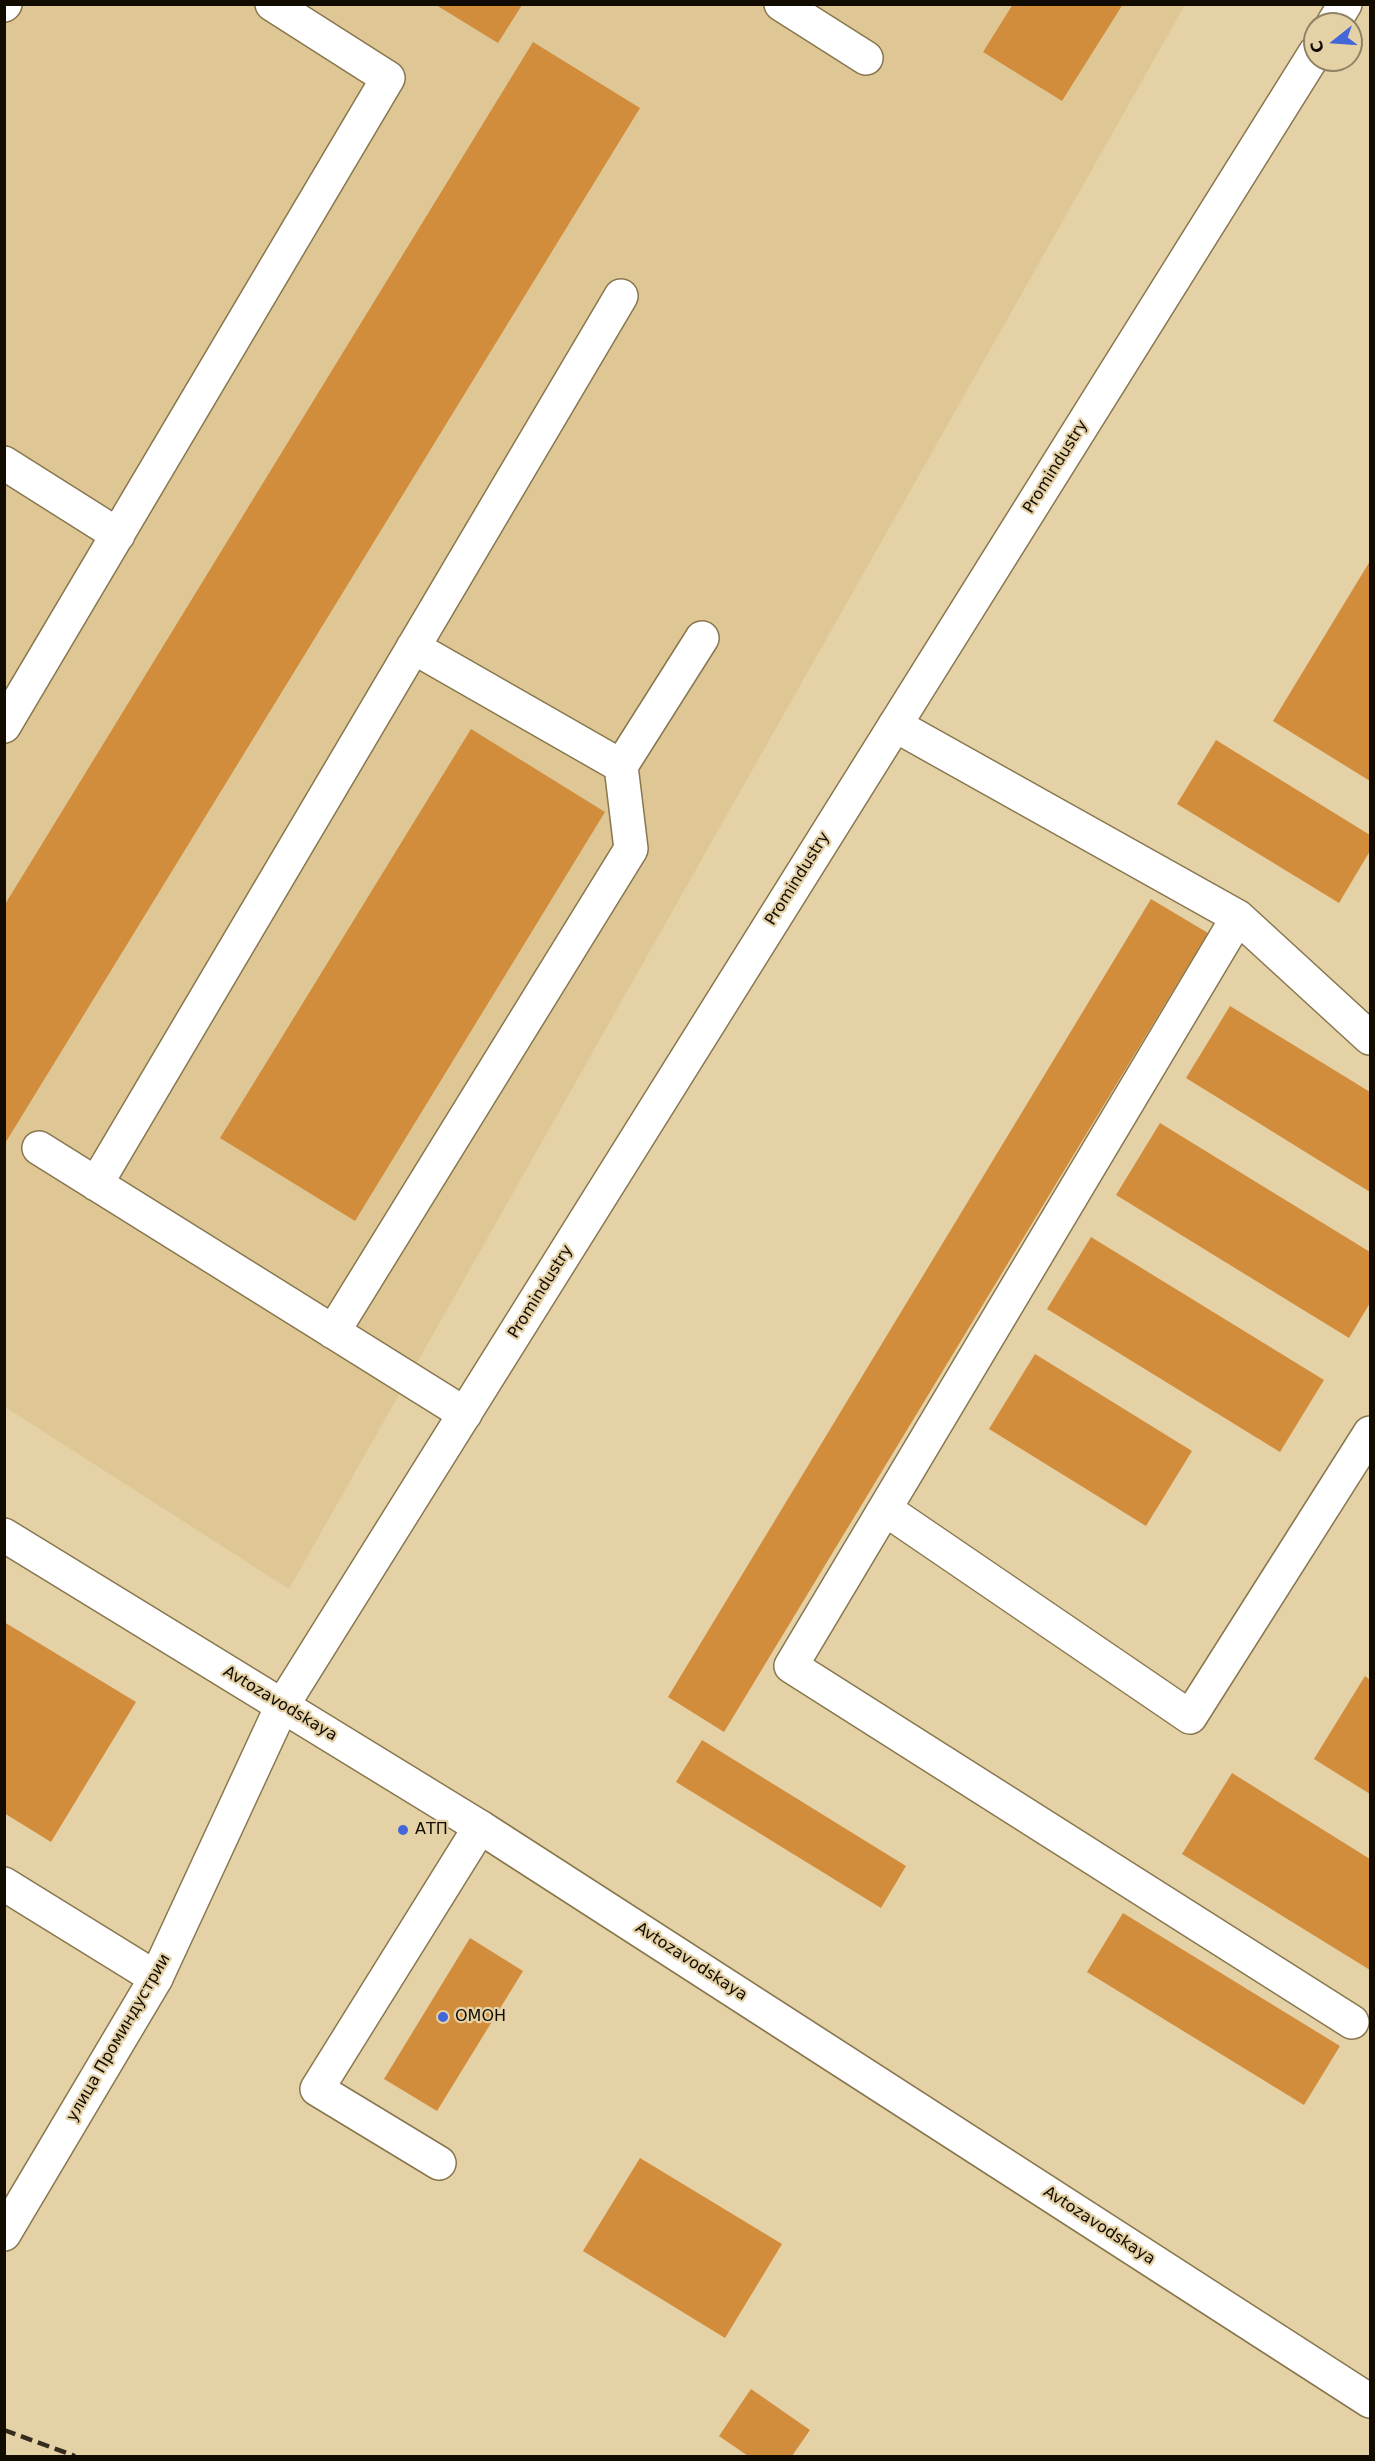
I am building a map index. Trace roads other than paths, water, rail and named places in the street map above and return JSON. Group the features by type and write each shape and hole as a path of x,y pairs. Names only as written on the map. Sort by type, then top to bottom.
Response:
{"main road":[{"path":"4,726 388,78 272,4"},
{"path":"781,4 866,58"},
{"name":"Promindustry","path":"282,1706 1303,72"},
{"path":"96,1184 621,296"},
{"path":"4,463 118,535"},
{"path":"333,1332 632,849 621,766 702,638"},
{"path":"413,647 621,766"},
{"path":"895,724 1238,917 1371,1038"},
{"path":"1238,917 791,1666 1352,2022"},
{"path":"39,1148 465,1414"},
{"path":"885,1509 1190,1717 1371,1433"},
{"name":"Avtozavodskaya","path":"4,1535 480,1827 1371,2401"},
{"name":"улица Проминдустрии","path":"4,2234 156,1978 282,1706"},
{"path":"439,2163 317,2089 480,1827"},
{"path":"4,1884 156,1978"}],"railway":[{"path":"4,2430 75,2456"}],"place":[{"name":"АТП","path":"403,1830"},
{"name":"ОМОН","path":"443,2017"}]}
